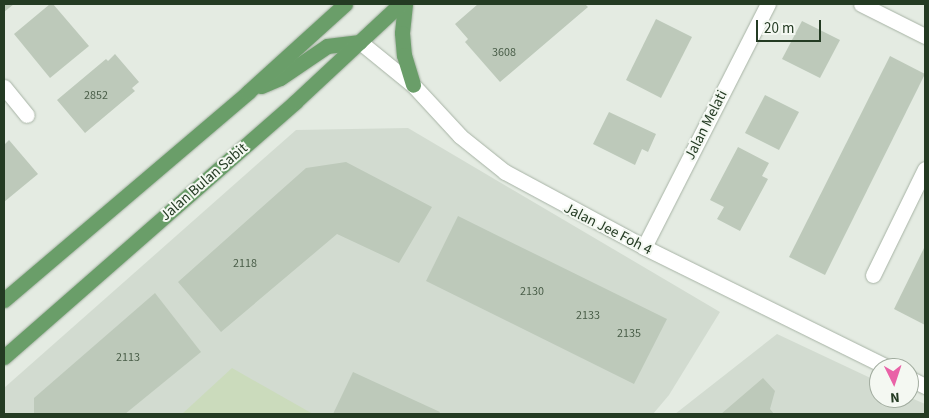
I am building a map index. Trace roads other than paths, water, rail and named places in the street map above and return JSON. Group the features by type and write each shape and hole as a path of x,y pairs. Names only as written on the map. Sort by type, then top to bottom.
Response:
{"main road":[{"path":"4,300 248,92 345,4"},
{"name":"Jalan Bulan Sabit","path":"4,357 295,102 400,4"},
{"path":"405,4 402,33 404,55 413,85"},
{"path":"248,92 280,78 327,46 360,42"}],"street":[{"name":"Jalan Melati","path":"644,247 768,4"},
{"path":"860,4 925,36"},
{"name":"Jalan Jee Foh 4","path":"360,42 413,85 437,113 482,156 505,172 572,210 644,247 869,358"},
{"path":"4,87 27,115"},
{"path":"872,275 925,169"}]}
